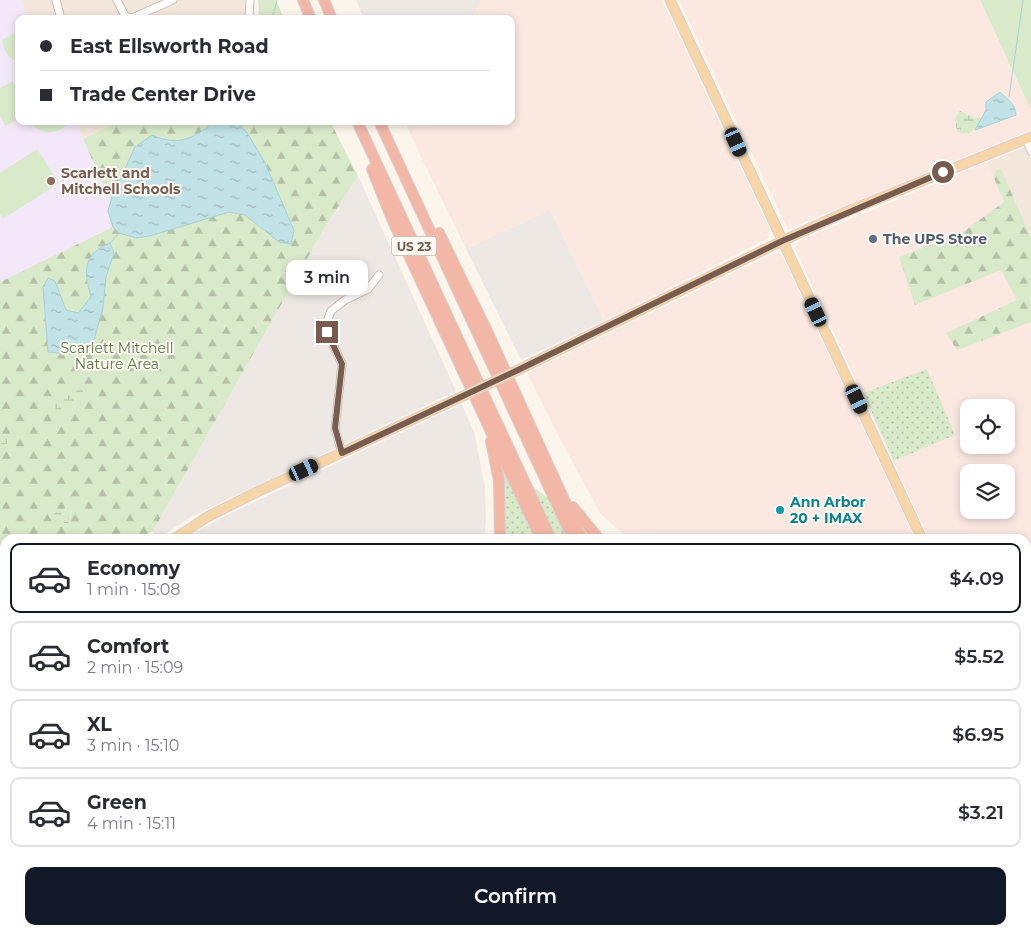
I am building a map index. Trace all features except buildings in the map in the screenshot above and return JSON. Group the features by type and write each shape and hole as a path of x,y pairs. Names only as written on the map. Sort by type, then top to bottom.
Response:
{"highway":[{"path":"303,0 309,15"},
{"path":"324,0 330,15"},
{"path":"357,125 362,144 392,219 540,534"},
{"name":"US 23","path":"358,125 549,534"},
{"name":"US 23","path":"381,125 571,534"},
{"path":"386,136 406,168 487,331 580,534"},
{"path":"481,409 492,445 499,481 500,534"},
{"path":"556,481 575,510 595,534"}],"main road":[{"path":"670,0 920,534"},
{"path":"182,534 207,517 518,370 782,241 848,211 1029,138"}],"street":[{"path":"56,0 60,15"},
{"path":"117,0 124,15"},
{"path":"139,15 173,0"},
{"path":"249,15 250,0"},
{"path":"1029,138 1031,151"},
{"path":"342,453 335,428 342,364 325,328 331,311 345,300 368,289 379,276"}],"shaded area":[{"name":"Scarlett and Mitchell Schools","path":"0,0 20,0 27,15 15,15 15,125 77,125 121,223 0,282"},
{"path":"20,0 246,0 247,7 246,15 27,15"},
{"path":"356,0 481,0 473,15 362,15"},
{"path":"481,0 662,0 769,228 768,238 604,321 550,210 466,249 411,136 416,125 515,125 515,15 473,15"},
{"path":"679,0 980,0 1031,110 1031,130 788,229"},
{"path":"77,125 112,125 83,139"},
{"path":"407,125 416,125 411,136"},
{"path":"1031,145 1031,262 987,162"},
{"path":"987,162 1031,262 1031,534 927,534 795,248 801,240"},
{"path":"358,176 456,391 191,517 165,534 154,534 153,531 325,227"},
{"path":"550,210 604,321 521,360 466,249"},
{"path":"773,254 779,254 784,259 913,534 624,534 600,513 527,373"},
{"path":"462,404 475,435 485,488 485,534 192,534 223,517"}],"green space":[{"path":"258,0 276,0 282,15 258,15"},
{"path":"980,0 1031,0 1031,110"},
{"path":"15,33 15,59 7,54 2,40"},
{"path":"13,81 15,85 15,121 5,126 0,115 0,88"},
{"path":"960,111 975,118 983,118 973,131 962,133 957,131 955,118"},
{"path":"33,125 66,125 53,132 44,132 35,128"},
{"name":"Scarlett Mitchell Nature Area","path":"112,125 332,125 358,176 325,227 153,531 147,534 0,534 0,282 121,223 83,139"},
{"path":"37,149 59,183 3,219 0,214 0,173"},
{"path":"1001,169 1031,238 1031,322 957,350 946,333 1017,300 1001,270 915,305 899,257 963,232 1004,202 994,178 995,171"},
{"path":"927,369 955,435 894,461 863,393"},
{"path":"79,387 87,396 81,404 71,412 57,411 53,403 60,394"},
{"path":"0,432 8,437 6,449 0,453"},
{"path":"500,461 580,523 590,534 502,534"},
{"path":"65,507 69,507 68,526 59,527 52,519 52,515 61,510 64,512"}],"water":[{"path":"1000,92 1013,105 1016,115 975,130 986,110 986,102"},
{"path":"211,125 240,125 248,134 265,163 294,230 291,244 279,242 245,215 229,212 150,236 136,238 119,233 113,227 108,211 112,197 135,147 152,135 162,139 178,140 186,139"},
{"path":"110,243 114,253 106,277 103,308 93,343 71,354 48,352 43,287 48,278 55,281 66,310 78,313 91,297 87,280 87,265 90,258 101,247"}],"waterway":[{"path":"273,15 277,0"},
{"path":"1009,97 1023,0"},
{"path":"110,243 119,233"}],"place":[{"name":"Scarlett and Mitchell Schools","path":"51,181"},
{"name":"The UPS Store","path":"873,239"},
{"name":"Ann Arbor 20 + IMAX","path":"780,510"}],"route":[{"path":"327,332 342,364 335,428 342,453 678,293 782,241 848,211 943,172"}]}
